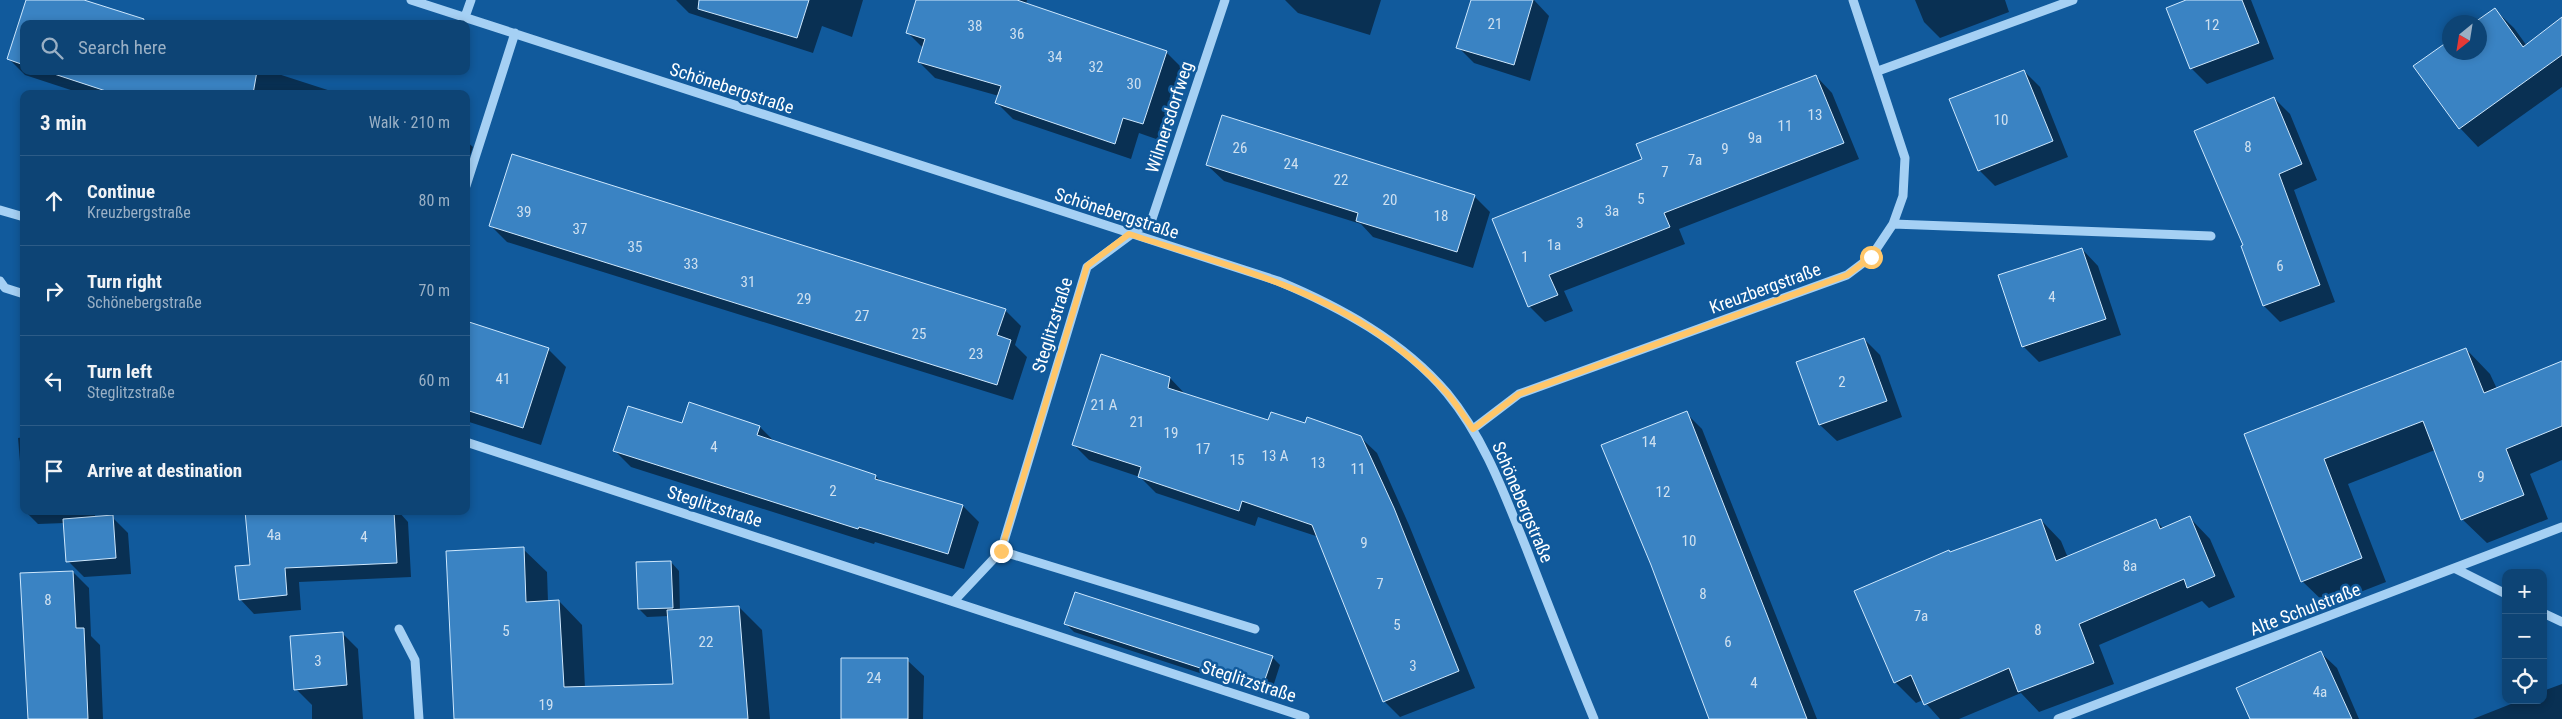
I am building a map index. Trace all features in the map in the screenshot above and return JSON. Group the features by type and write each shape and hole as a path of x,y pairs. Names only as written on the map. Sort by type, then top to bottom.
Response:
{"street":[{"name":"Schönebergstraße","path":"411,0 1278,281 1324,300 1376,330 1446,392 1473,429 1496,472 1594,719"},
{"path":"466,17 471,0"},
{"name":"Wilmersdorfweg","path":"1129,234 1152,219 1225,0"},
{"name":"Kreuzbergstraße","path":"1473,429 1519,394 1847,275 1871,257 1893,224 1903,196 1905,158 1878,71 1853,0"},
{"path":"1878,71 2073,0"},
{"path":"470,174 515,33"},
{"path":"0,210 20,216"},
{"path":"1893,224 2211,236"},
{"name":"Steglitzstraße","path":"954,601 1001,551 1087,266 1129,234"},
{"path":"0,281 5,288 20,293"},
{"name":"Steglitzstraße","path":"470,443 1306,717"},
{"name":"Alte Schulstraße","path":"2058,719 2456,569 2562,527"},
{"path":"1001,551 1255,629"},
{"path":"2456,569 2502,592"},
{"path":"2545,614 2562,622"},
{"path":"399,629 415,660 419,719"}],"building":[{"path":"26,0 84,0 144,19 20,20 20,64 7,59"},
{"path":"699,0 809,0 797,38 698,9"},
{"path":"916,0 1017,0 1167,51 1143,124 1123,118 1115,144 995,103 1001,86 918,62 925,39 906,33"},
{"path":"1471,0 1533,0 1514,65 1456,48"},
{"path":"2186,0 2242,0 2259,43 2190,69 2166,8"},
{"path":"2495,8 2523,47 2562,17 2562,55 2459,129 2413,66 2442,46 2442,60 2487,60 2487,15 2485,15"},
{"path":"2024,70 2053,141 1978,171 1949,99"},
{"path":"57,75 256,75 254,90 103,90"},
{"path":"1816,75 1844,143 1664,213 1670,227 1549,275 1558,295 1528,307 1492,219 1642,159 1636,144"},
{"path":"2274,97 2302,164 2279,174 2320,285 2263,306 2241,246 2243,245 2194,131"},
{"path":"1222,115 1475,195 1457,252 1356,221 1358,213 1206,165"},
{"path":"512,154 1006,309 997,335 1011,340 997,385 489,226"},
{"path":"2082,248 2106,319 2022,347 1998,275"},
{"path":"470,322 549,348 523,428 470,411"},
{"path":"1864,338 1887,401 1819,425 1796,362"},
{"path":"2466,348 2484,393 2562,361 2562,426 2506,449 2524,495 2461,520 2423,421 2324,459 2362,558 2301,582 2244,434"},
{"path":"1101,354 1170,377 1168,388 1268,420 1271,412 1305,423 1307,417 1361,436 1394,508 1459,671 1383,702 1312,525 1242,501 1239,511 1138,477 1141,467 1072,445"},
{"path":"689,402 760,426 757,435 876,475 875,479 963,505 948,554 859,527 858,529 613,451 628,406 682,423"},
{"path":"1687,411 1807,719 1709,719 1651,565 1601,445"},
{"path":"113,515 116,558 66,562 63,519"},
{"path":"245,515 394,515 397,563 285,568 287,595 239,600 235,566 250,565"},
{"path":"2190,516 2215,576 2187,588 2184,579 2079,624 2094,663 2018,692 2009,668 1924,705 1911,675 1894,683 1854,591 1949,550 1950,552 2041,519 2056,561 2156,519 2160,529"},
{"path":"524,547 526,602 559,600 564,687 673,684 667,610 739,606 748,719 454,719 446,551"},
{"path":"671,561 673,608 638,609 636,562"},
{"path":"73,571 76,628 84,628 88,719 28,719 20,573"},
{"path":"1075,592 1273,656 1262,688 1064,624"},
{"path":"343,632 347,685 294,690 290,636"},
{"path":"2321,651 2352,719 2250,719 2236,688"},
{"path":"841,658 908,658 908,719 841,719"}],"route":[{"path":"1001,551 1087,266 1129,234 1278,281 1324,300 1376,330 1412,360 1446,392 1473,429 1519,394 1847,275 1871,257"}]}
